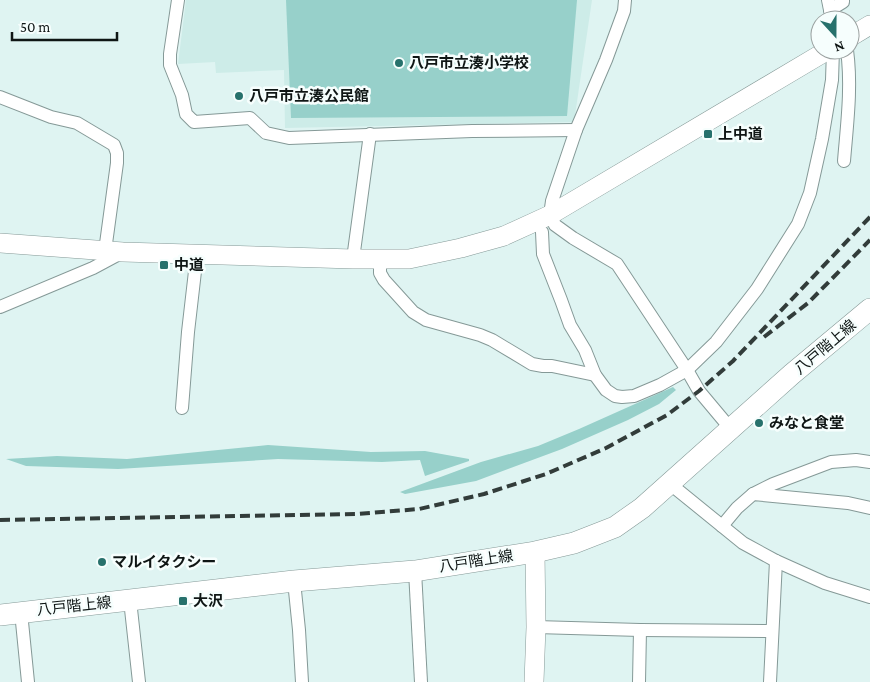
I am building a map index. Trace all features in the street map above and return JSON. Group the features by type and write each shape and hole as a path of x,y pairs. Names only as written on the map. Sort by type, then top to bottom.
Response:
{"main road":[{"name":"八戸階上線","path":"10,613 294,581 415,571 535,552 574,542 615,527 642,508 730,428 870,309"}],"street":[{"path":"178,0 170,66 182,95 186,114 194,122 250,118 266,133 289,138 472,131 576,130"},
{"path":"625,0 624,11 606,60 576,130 552,200 546,224 543,254 570,325 585,350 595,375 611,394 622,397 634,396 660,385 687,370 716,342 757,288 798,224 810,193 822,139 832,80 833,60"},
{"path":"830,10 843,2 843,0"},
{"path":"0,243 114,251 353,259 409,259 461,248 546,224 812,60"},
{"path":"844,161 848,113 849,60"},
{"path":"0,97 51,117 77,123 114,145 117,154 114,251 93,268 0,308"},
{"path":"353,259 370,134"},
{"path":"546,224 556,225 573,238 617,264 700,391 730,428"},
{"path":"182,408 197,254"},
{"path":"380,259 380,273 384,280 413,312 426,320 480,335 532,364 595,375"},
{"path":"722,526 736,508 753,494 772,484 831,462 856,460 870,462"},
{"path":"669,483 742,543 825,583 870,597"},
{"path":"753,494 848,503 870,508"},
{"path":"534,682 536,627 535,552"},
{"path":"770,682 776,561"},
{"path":"415,571 421,682"},
{"path":"294,581 302,682"},
{"path":"130,600 139,682"},
{"path":"10,613 28,682"},
{"path":"536,627 772,631"},
{"path":"639,682 640,630"}],"shaded area":[{"name":"八戸市立湊小学校","path":"186,0 592,0 574,122 285,128 284,70 216,73 215,62 178,64"},
{"name":"八戸市立湊小学校","path":"286,0 577,0 567,116 291,118"},
{"path":"673,387 676,390 659,404 562,449 476,481 405,494 400,492 481,462 538,446"},
{"path":"268,445 371,452 425,451 469,459 469,461 425,476 420,460 382,462 278,459 118,469 26,466 6,459 57,456 127,459"}],"railway":[{"path":"0,520 357,514 419,509 484,494 546,474 606,448 667,415 699,391 733,361 870,217"},
{"path":"764,337 808,303 870,240"}],"place":[{"name":"八戸市立湊小学校","path":"399,63"},
{"name":"八戸市立湊公民館","path":"239,96"},
{"name":"上中道","path":"708,134"},
{"name":"中道","path":"164,265"},
{"name":"みなと食堂","path":"759,423"},
{"name":"マルイタクシー","path":"102,562"},
{"name":"大沢","path":"183,601"}]}
